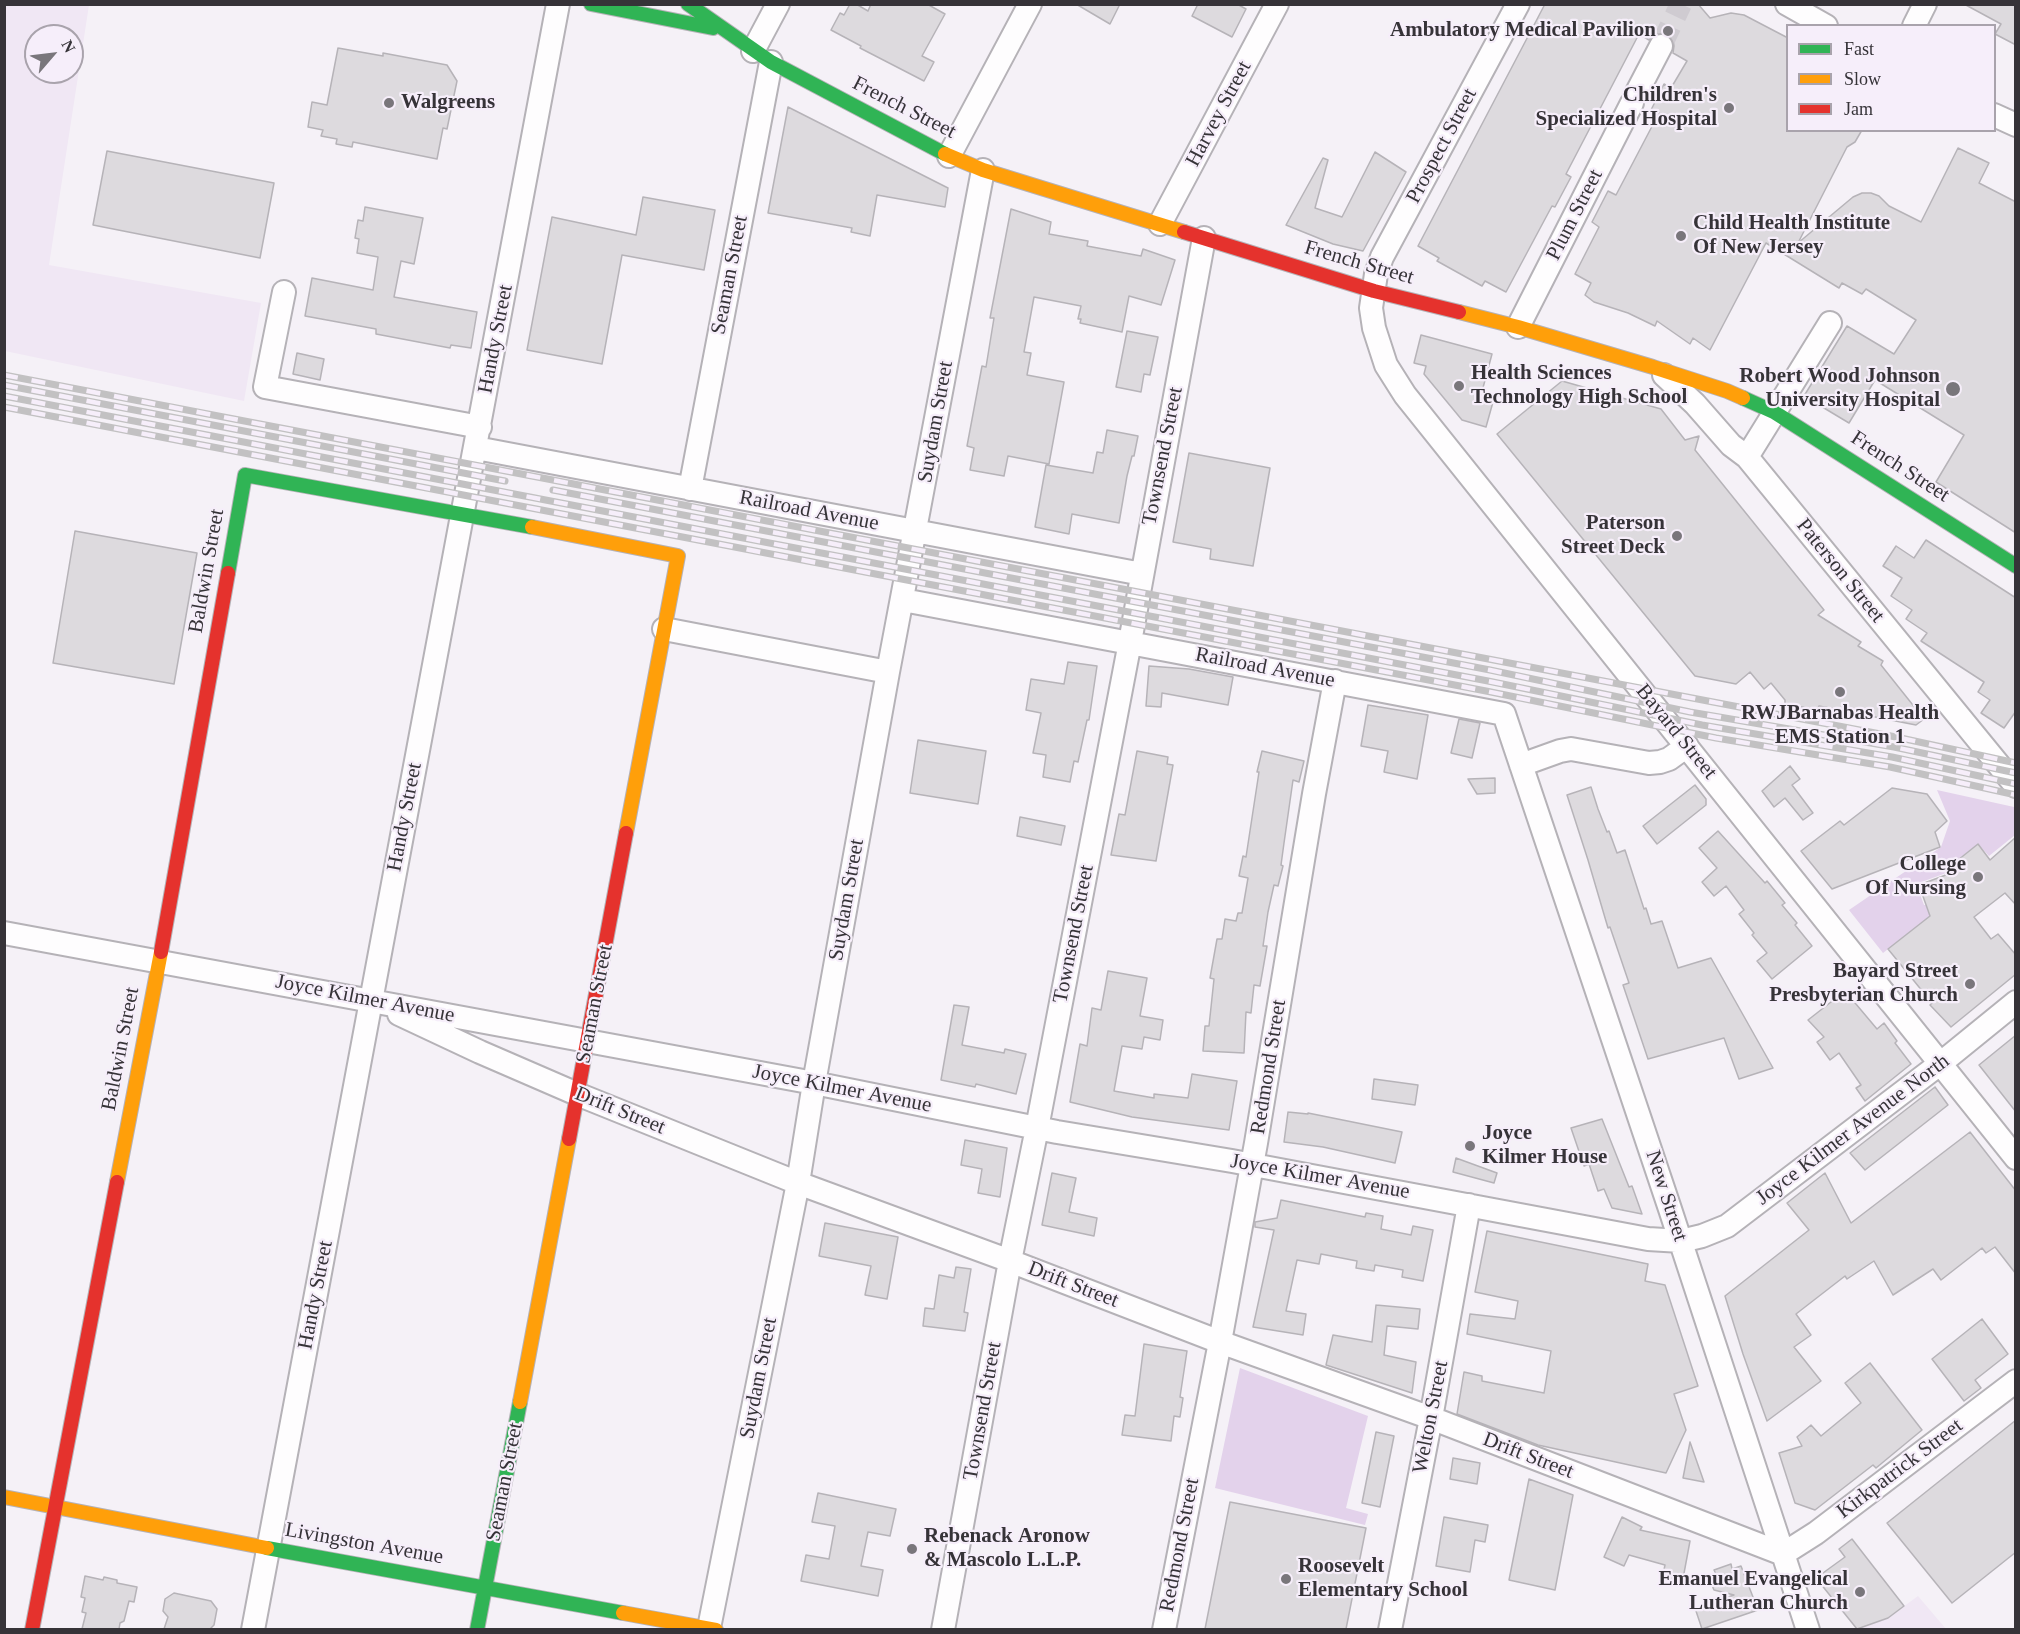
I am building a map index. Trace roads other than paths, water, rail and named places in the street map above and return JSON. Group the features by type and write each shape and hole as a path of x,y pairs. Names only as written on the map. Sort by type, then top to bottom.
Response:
{"street":[{"name":"Handy Street","path":"254,1629 558,4"},
{"path":"591,4 723,30"},
{"name":"French Street","path":"688,4 762,57 949,156 983,170 1374,291 1518,327 1726,391 1774,412 2016,566"},
{"name":"Seaman Street","path":"690,489 762,57 778,4"},
{"path":"949,156 1030,4"},
{"name":"Harvey Street","path":"1160,224 1277,4"},
{"name":"Prospect Street","path":"1374,291 1376,274 1382,257 1518,4"},
{"path":"1787,4 1822,24"},
{"path":"1915,24 1925,4"},
{"name":"Plum Street","path":"1518,327 1661,46"},
{"path":"1996,115 2016,125"},
{"name":"Suydam Street","path":"711,1629 798,1183 888,672 983,170"},
{"name":"Townsend Street","path":"943,1629 1010,1261 1130,642 1204,238"},
{"name":"Bayard Street","path":"1374,291 1371,308 1374,328 1386,365 1394,380 2016,1158"},
{"name":"Railroad Avenue","path":"284,292 265,387 690,489 1142,574"},
{"path":"1747,457 1830,323"},
{"name":"Paterson Street","path":"1653,367 1677,386 1731,445 1747,457 2016,786"},
{"name":"Baldwin Street","path":"32,1629 159,961 246,476 463,513"},
{"name":"Seaman Street","path":"463,513 678,556 477,1629"},
{"name":"Railroad Avenue","path":"903,600 1504,714 1521,765"},
{"path":"664,629 888,672"},
{"name":"Redmond Street","path":"1164,1629 1252,1165 1335,681"},
{"path":"1521,765 1571,749 1649,763 1660,762 1669,759 1687,746"},
{"name":"New Street","path":"1521,765 1808,1629"},
{"name":"Joyce Kilmer Avenue","path":"4,933 814,1083 1037,1128 1252,1165 1648,1239 1681,1241"},
{"name":"Drift Street","path":"370,1000 480,1052 577,1094 798,1183 1220,1342 1431,1418 1783,1554"},
{"name":"Joyce Kilmer Avenue North","path":"1681,1241 1727,1226 1941,1063 2016,1002"},
{"name":"Welton Street","path":"1390,1629 1469,1205"},
{"name":"Kirkpatrick Street","path":"1783,1554 1816,1533 2016,1382"},
{"name":"Livingston Avenue","path":"4,1497 711,1629"}],"tunnel":[{"path":"1661,46 1681,4"}],"railway":[{"path":"4,375 1896,737 2016,763"},
{"path":"4,385 505,481"},
{"path":"4,396 1488,681 1702,725 1892,757 2016,784"},
{"path":"4,407 1486,691 1716,738 1890,767 2016,795"},
{"path":"553,490 1490,670 1690,712 1894,747 2016,773"}],"place":[{"name":"Ambulatory Medical Pavilion","path":"1668,31"},
{"name":"Walgreens","path":"389,103"},
{"name":"Children's Specialized Hospital","path":"1729,108"},
{"name":"Child Health Institute Of New Jersey","path":"1681,236"},
{"name":"Health Sciences Technology High School","path":"1459,386"},
{"name":"Robert Wood Johnson University Hospital","path":"1953,389"},
{"name":"Paterson Street Deck","path":"1677,536"},
{"name":"RWJBarnabas Health EMS Station 1","path":"1840,692"},
{"name":"College Of Nursing","path":"1978,877"},
{"name":"Bayard Street Presbyterian Church","path":"1970,984"},
{"name":"Joyce Kilmer House","path":"1470,1146"},
{"name":"Rebenack Aronow & Mascolo L.L.P.","path":"912,1549"},
{"name":"Roosevelt Elementary School","path":"1286,1579"},
{"name":"Emanuel Evangelical Lutheran Church","path":"1860,1592"}]}
